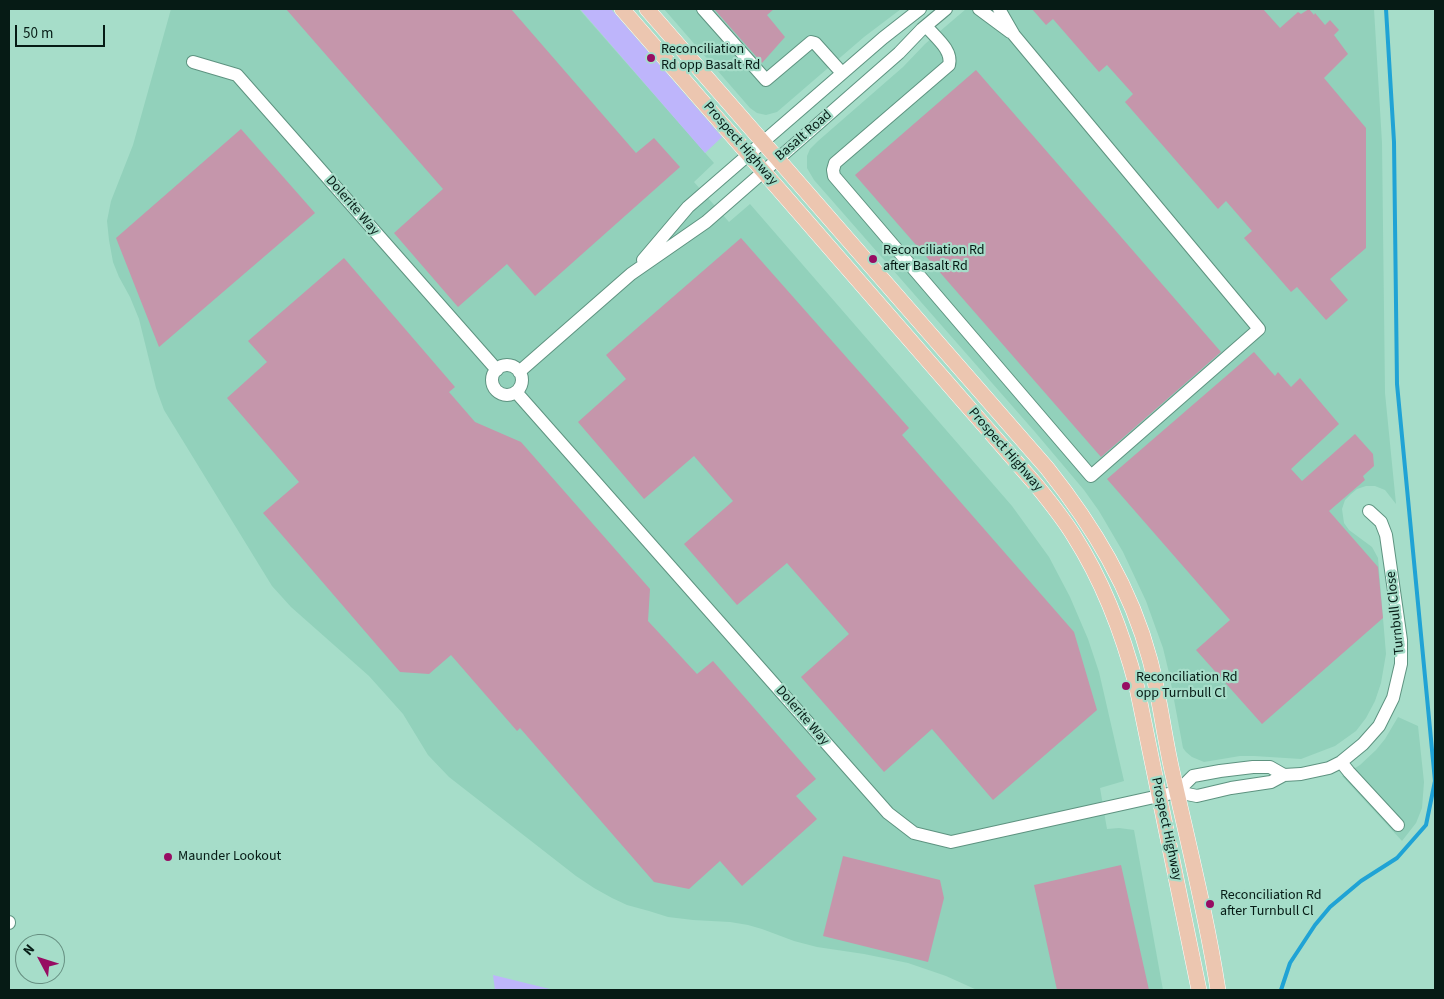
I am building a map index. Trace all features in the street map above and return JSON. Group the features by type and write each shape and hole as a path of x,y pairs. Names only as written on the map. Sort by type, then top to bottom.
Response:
{"main road":[{"name":"Prospect Highway","path":"622,9 1038,486 1074,536 1103,589 1126,646 1138,688 1199,990"},
{"name":"Prospect Highway","path":"647,9 1047,468 1070,496 1092,528 1112,563 1145,642 1208,931 1218,990"}],"street":[{"path":"703,9 766,80 811,42 815,43 842,73"},
{"name":"Basalt Road","path":"631,274 688,207 883,38 920,9"},
{"name":"Basalt Road","path":"519,372 631,274 706,222 899,53 946,9"},
{"path":"979,9 1014,35"},
{"path":"926,26 948,53 949,65 835,163 834,176 1091,476 1259,329 1014,35 999,9"},
{"name":"Dolerite Way","path":"194,62 236,75 497,370"},
{"path":"511,366 519,372 521,385 516,392 502,394 494,388 492,379 497,370 511,366"},
{"name":"Dolerite Way","path":"516,392 888,813 914,833 951,842 1177,792"},
{"name":"Turnbull Close","path":"1177,792 1197,796 1239,786 1271,782 1284,775 1315,772 1329,768 1341,762 1363,744 1379,726 1393,698 1401,664 1401,640 1386,535 1381,522 1369,511"},
{"path":"1341,762 1398,825"},
{"name":"Turnbull Close","path":"1177,792 1193,776 1220,771 1270,767 1284,775"}],"shaded area":[{"path":"171,9 579,9 714,163 694,182 729,222 750,204 1012,506 1049,557 1070,597 1088,639 1099,672 1124,781 1100,788 1107,829 1134,830 1163,990 977,990 946,976 908,963 817,947 748,925 668,917 627,905 594,888 576,876 449,777 428,755 403,714 369,676 291,607 272,586 164,410 156,388 139,319 113,262 107,221 111,201 133,145"},
{"path":"580,9 611,9 722,137 705,153"},
{"path":"664,9 901,9 864,37 777,112 766,115 757,113 750,108"},
{"path":"966,9 1374,9 1382,143 1385,393 1396,504 1385,490 1375,486 1366,486 1357,489 1351,494 1345,500 1342,509 1344,523 1349,530 1372,547 1378,558 1386,654 1381,683 1375,701 1366,718 1356,731 1335,746 1301,759 1240,756 1204,762 1186,752 1183,748 1163,648 1146,601 1123,552 1099,511 1084,490 1035,432 814,180 807,168 807,156 810,149 818,141"},
{"path":"1398,717 1418,726 1424,782 1422,808 1416,823 1402,841 1342,776 1360,765 1376,750"},
{"path":"493,975 554,990 495,990"}],"building":[{"path":"286,9 511,9 636,153 654,138 680,167 535,296 507,264 458,307 394,233 443,189"},
{"path":"714,9 774,9 767,15 785,37 762,63"},
{"path":"1032,9 1263,9 1280,28 1298,12 1301,14 1309,9 1325,25 1330,20 1339,30 1334,35 1348,54 1324,78 1366,128 1366,248 1330,279 1348,300 1326,320 1297,287 1291,292 1244,238 1252,231 1226,201 1218,209 1125,102 1133,94 1107,65 1099,72 1053,19 1046,25"},
{"path":"976,70 1221,352 1101,457 855,175"},
{"path":"241,129 315,213 159,347 116,238"},
{"path":"741,238 909,428 902,435 1074,632 1097,710 993,800 932,729 884,772 801,677 849,634 787,563 737,605 684,544 733,501 694,456 644,499 578,422 626,379 606,355"},
{"path":"344,258 455,387 449,392 475,422 521,442 650,589 648,621 697,674 713,661 816,779 796,796 817,819 742,886 720,861 689,889 654,882 520,728 517,731 451,655 429,674 400,672 263,513 299,482 227,398 267,362 248,341"},
{"path":"1254,352 1275,376 1278,372 1291,387 1300,378 1339,424 1291,469 1302,481 1355,434 1373,454 1374,466 1363,476 1365,480 1329,511 1378,567 1383,618 1262,724 1196,650 1230,620 1107,479"},
{"path":"843,856 940,880 944,898 928,962 823,936"},
{"path":"1121,865 1149,990 1057,990 1034,885"}],"waterway":[{"path":"1281,990 1290,963 1315,925 1330,907 1361,881 1397,858 1426,825 1435,781 1397,384 1394,142 1386,9"}],"place":[{"name":"Reconciliation Rd opp Basalt Rd","path":"651,58"},
{"name":"Reconciliation Rd after Basalt Rd","path":"873,259"},
{"name":"Reconciliation Rd opp Turnbull Cl","path":"1126,686"},
{"name":"Maunder Lookout","path":"168,857"},
{"name":"Reconciliation Rd after Turnbull Cl","path":"1210,904"}]}
